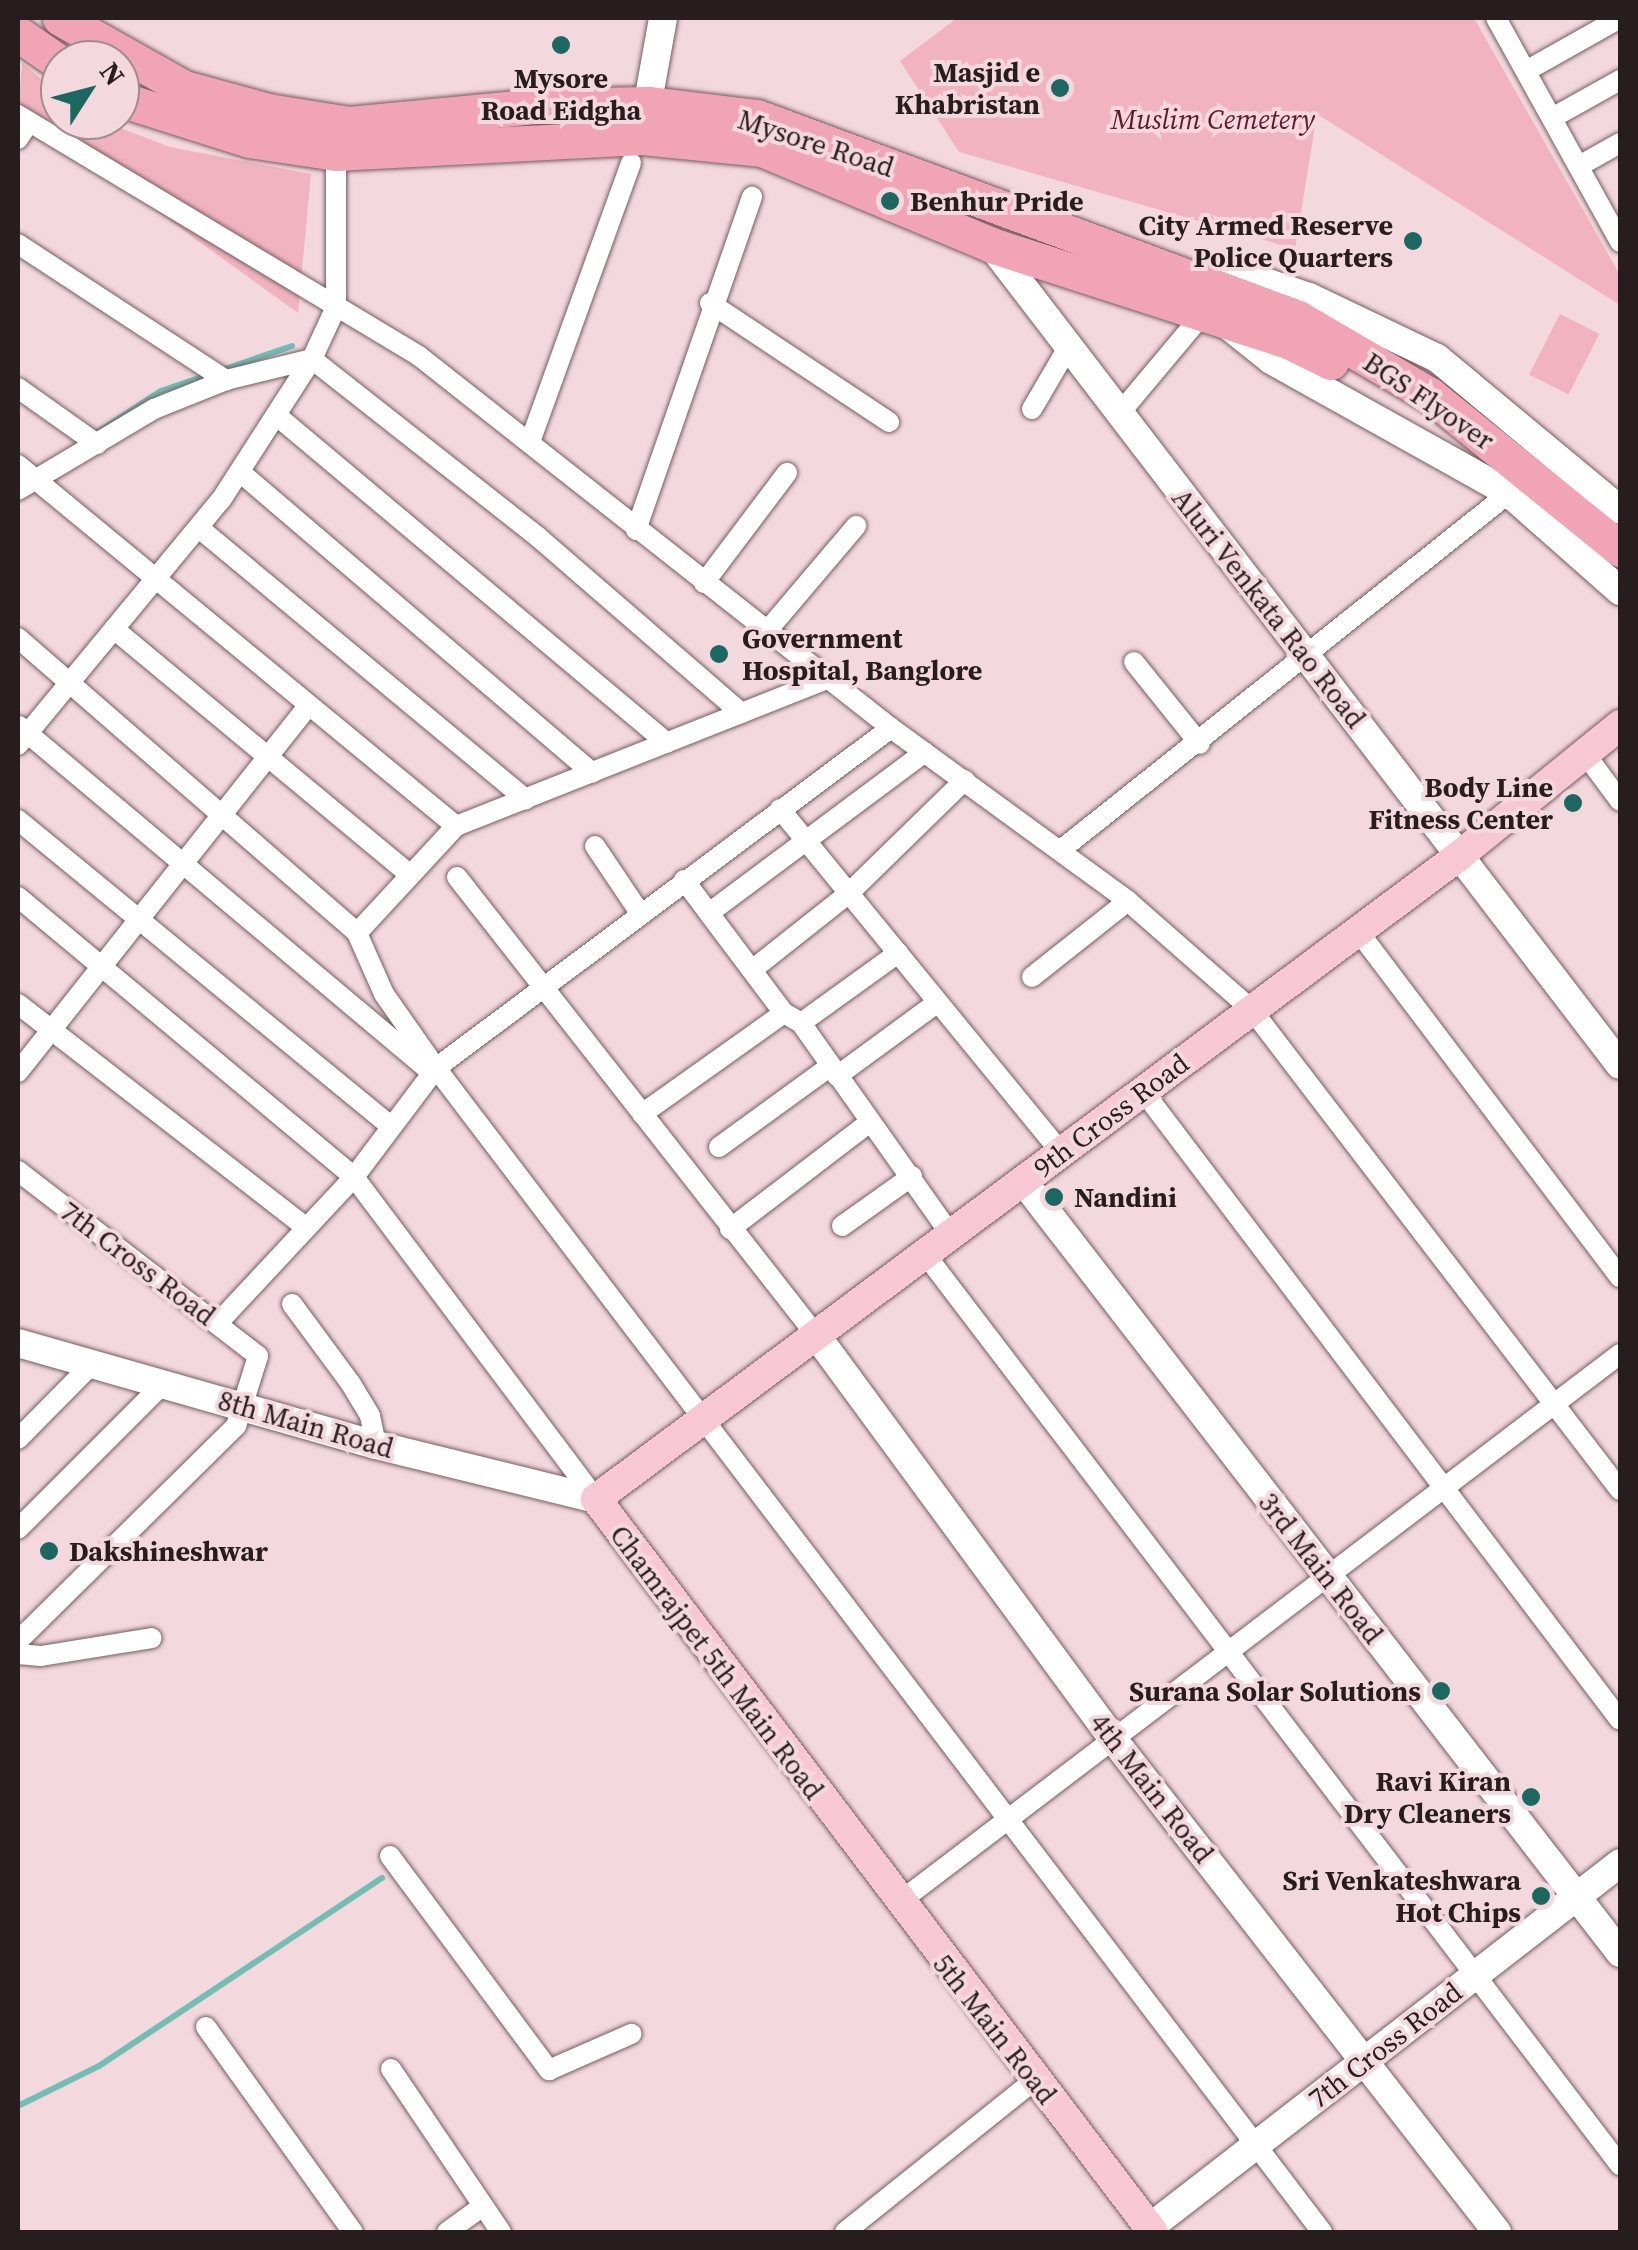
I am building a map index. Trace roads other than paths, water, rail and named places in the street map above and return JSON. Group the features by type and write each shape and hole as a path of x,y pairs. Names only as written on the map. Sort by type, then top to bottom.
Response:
{"highway":[{"name":"Mysore Road","path":"60,18 184,88 268,111 349,124 534,106 640,134 762,149 991,245 1214,307"},
{"name":"Mysore Road","path":"140,107 211,130 336,153 640,134 757,117 1214,307"},
{"name":"BGS Flyover","path":"1214,307 1292,329 1430,395 1620,550"},
{"name":"BGS Flyover","path":"1292,329 1424,407 1620,568"}],"main road":[{"name":"9th Cross Road","path":"596,1499 1458,856 1620,725"},
{"name":"Chamrajpet 5th Main Road","path":"596,1499 838,1826"},
{"name":"5th Main Road","path":"838,1826 1151,2230"}],"street":[{"path":"530,442 640,134 663,18"},
{"path":"1526,71 1620,18"},
{"path":"1502,19 1579,166 1614,216 1620,242"},
{"path":"1552,118 1620,80"},
{"path":"21,125 419,356 891,728 1062,849 1128,901 1252,1010 1620,1490"},
{"path":"1579,166 1620,143"},
{"path":"336,153 336,307 312,359 240,472 198,528 21,734 434,1070"},
{"path":"636,530 710,303 752,197"},
{"path":"18,244 226,380"},
{"name":"Aluri Venkata Rao Road","path":"991,245 1066,349 1620,1065"},
{"path":"1119,414 1214,307 1248,276 1437,358 1620,510"},
{"path":"710,303 889,422"},
{"path":"1214,307 1270,360 1508,492 1620,591"},
{"path":"1032,409 1066,349"},
{"path":"27,485 92,441 154,408 226,380 312,359"},
{"path":"312,359 538,537 741,713"},
{"path":"18,388 92,441"},
{"path":"276,416 667,743"},
{"path":"18,465 27,485 156,579 456,826"},
{"path":"240,472 592,773"},
{"path":"704,583 787,472"},
{"path":"1062,849 1200,744 1508,492"},
{"path":"767,632 856,526"},
{"path":"198,528 526,799"},
{"path":"114,630 408,873"},
{"path":"18,638 357,933 384,994 434,1070 1322,2232"},
{"path":"1134,662 1200,744"},
{"path":"357,933 408,873 456,826 828,679"},
{"path":"18,1072 309,705"},
{"path":"217,1324 354,1177 388,1124 434,1070 891,728"},
{"path":"709,913 925,752"},
{"path":"1586,755 1620,801"},
{"path":"752,970 848,894 964,780"},
{"path":"780,809 1061,1152"},
{"path":"18,820 388,1124"},
{"path":"595,846 640,913"},
{"path":"457,878 545,985 730,1229 816,1335"},
{"path":"684,880 912,1176 951,1235"},
{"path":"18,897 354,1177 596,1499"},
{"path":"1032,977 1128,901"},
{"path":"1358,931 1620,1277"},
{"path":"642,1114 898,952"},
{"path":"718,1147 938,1002"},
{"path":"18,1004 49,1032 306,1228"},
{"path":"1143,1091 1620,1720"},
{"path":"730,1229 870,1122"},
{"name":"7th Cross Road","path":"18,1171 258,1356 245,1404"},
{"path":"842,1226 912,1176"},
{"name":"3rd Main Road","path":"1023,1181 1620,1953"},
{"path":"925,1254 1620,2165"},
{"path":"292,1304 351,1384 370,1416 376,1445"},
{"name":"4th Main Road","path":"816,1335 1113,1739 1497,2232"},
{"name":"8th Main Road","path":"18,1343 90,1366 245,1404 376,1445 596,1499"},
{"path":"898,1903 1620,1354"},
{"path":"18,1438 90,1366"},
{"path":"18,1528 163,1384"},
{"path":"18,1640 236,1426 245,1404"},
{"path":"18,1654 41,1656 152,1638"},
{"path":"390,1856 549,2070 631,2034"},
{"name":"7th Cross Road","path":"1151,2230 1620,1863"},
{"path":"206,2027 353,2232"},
{"path":"391,2069 501,2232"},
{"path":"855,2229 1035,2080"},
{"path":"448,2232 484,2206"}],"waterway":[{"path":"222,370 292,346"},
{"path":"98,432 161,391 211,374"},
{"path":"18,2106 99,2066 382,1878"}],"place":[{"name":"Mysore Road Eidgha","path":"561,45"},
{"name":"Masjid e Khabristan","path":"1060,88"},
{"name":"Benhur Pride","path":"890,201"},
{"name":"City Armed Reserve Police Quarters","path":"1413,241"},
{"name":"Government Hospital, Banglore","path":"719,654"},
{"name":"Body Line Fitness Center","path":"1573,803"},
{"name":"Nandini","path":"1054,1197"},
{"name":"Dakshineshwar","path":"49,1551"},
{"name":"Surana Solar Solutions","path":"1441,1691"},
{"name":"Ravi Kiran Dry Cleaners","path":"1531,1797"},
{"name":"Sri Venkateshwara Hot Chips","path":"1541,1896"}],"park label":[{"name":"Muslim Cemetery","path":"1213,119"}]}
